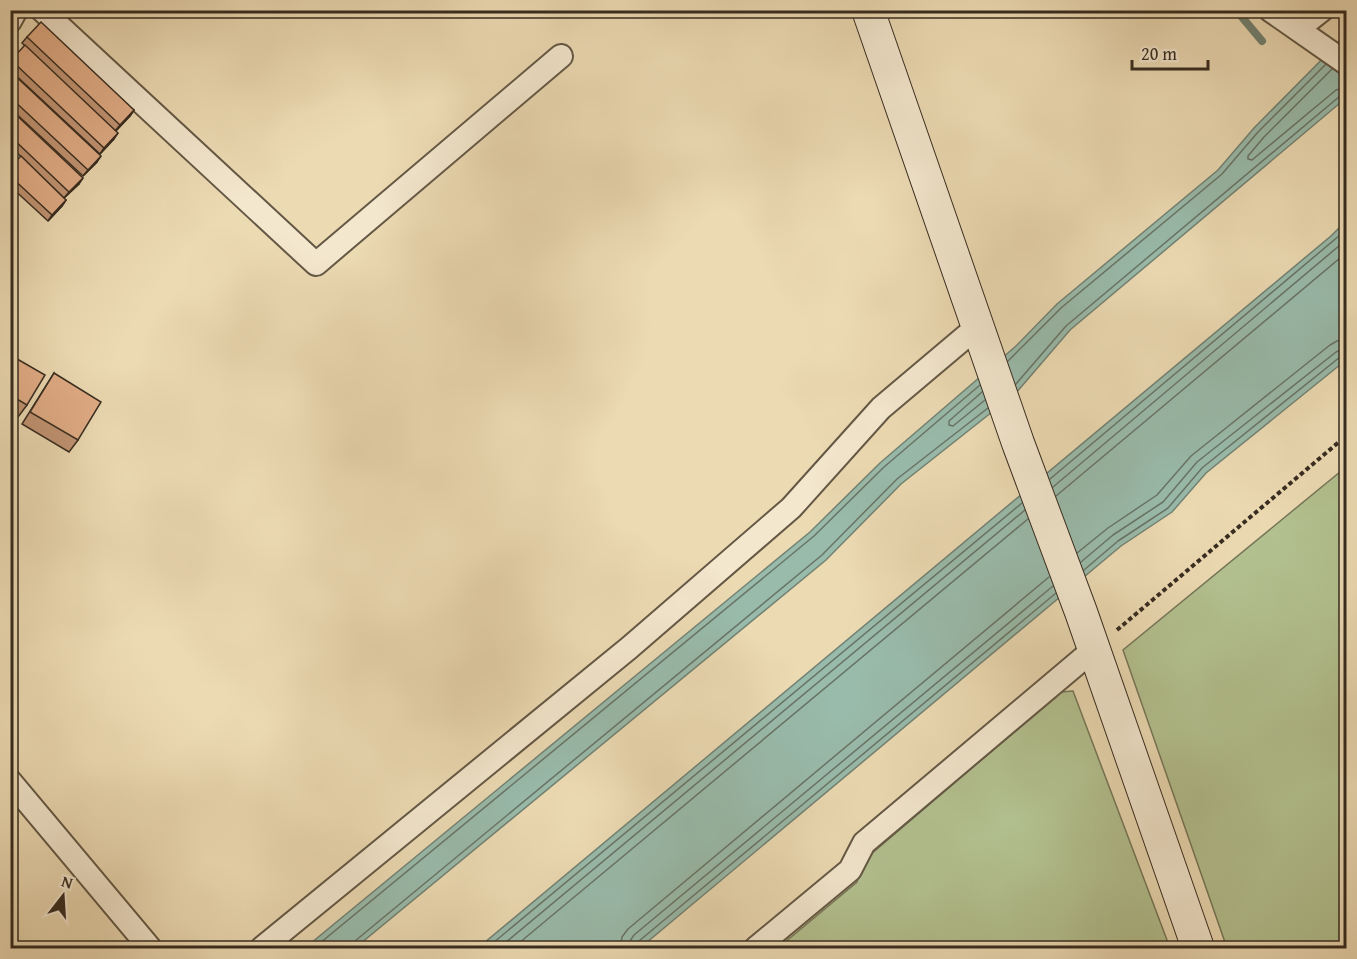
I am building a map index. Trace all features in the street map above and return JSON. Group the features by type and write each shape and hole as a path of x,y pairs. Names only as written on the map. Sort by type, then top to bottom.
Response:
{"street":[{"path":"10,21 16,10"},
{"path":"42,10 316,264 561,56"},
{"path":"868,10 1014,430 1082,612 1198,948"},
{"path":"1270,10 1347,63"},
{"path":"1303,33 1322,10"},
{"path":"262,948 629,648 791,508 881,408 980,334"},
{"path":"756,948 850,870 864,843 1094,650"},
{"path":"10,781 150,948"}],"path":[{"path":"1094,650 1347,436"}],"green space":[{"path":"1346,467 1346,948 1227,948 1123,650"},
{"path":"1073,691 1170,948 778,948 857,882 863,861 1061,692"}],"water":[{"path":"1346,35 1346,98 1070,330 1016,393 901,484 826,560 355,948 305,948 810,532 880,463 1016,346 1057,304 1218,170 1254,128"},
{"path":"1346,221 1346,360 1206,473 1172,512 1121,546 640,948 478,948 1331,236"}],"building":[{"path":"41,22 134,110 120,125 27,37"},
{"path":"25,45 118,133 104,148 11,60"},
{"path":"10,71 101,156 88,170 10,97"},
{"path":"10,109 83,178 69,192 10,136"},
{"path":"21,156 66,200 52,215 10,176 10,167"},
{"path":"12,356 45,375 27,405 10,395 10,358"},
{"path":"54,373 101,402 78,440 30,412"}],"waterway":[{"path":"1236,10 1262,41"}]}
